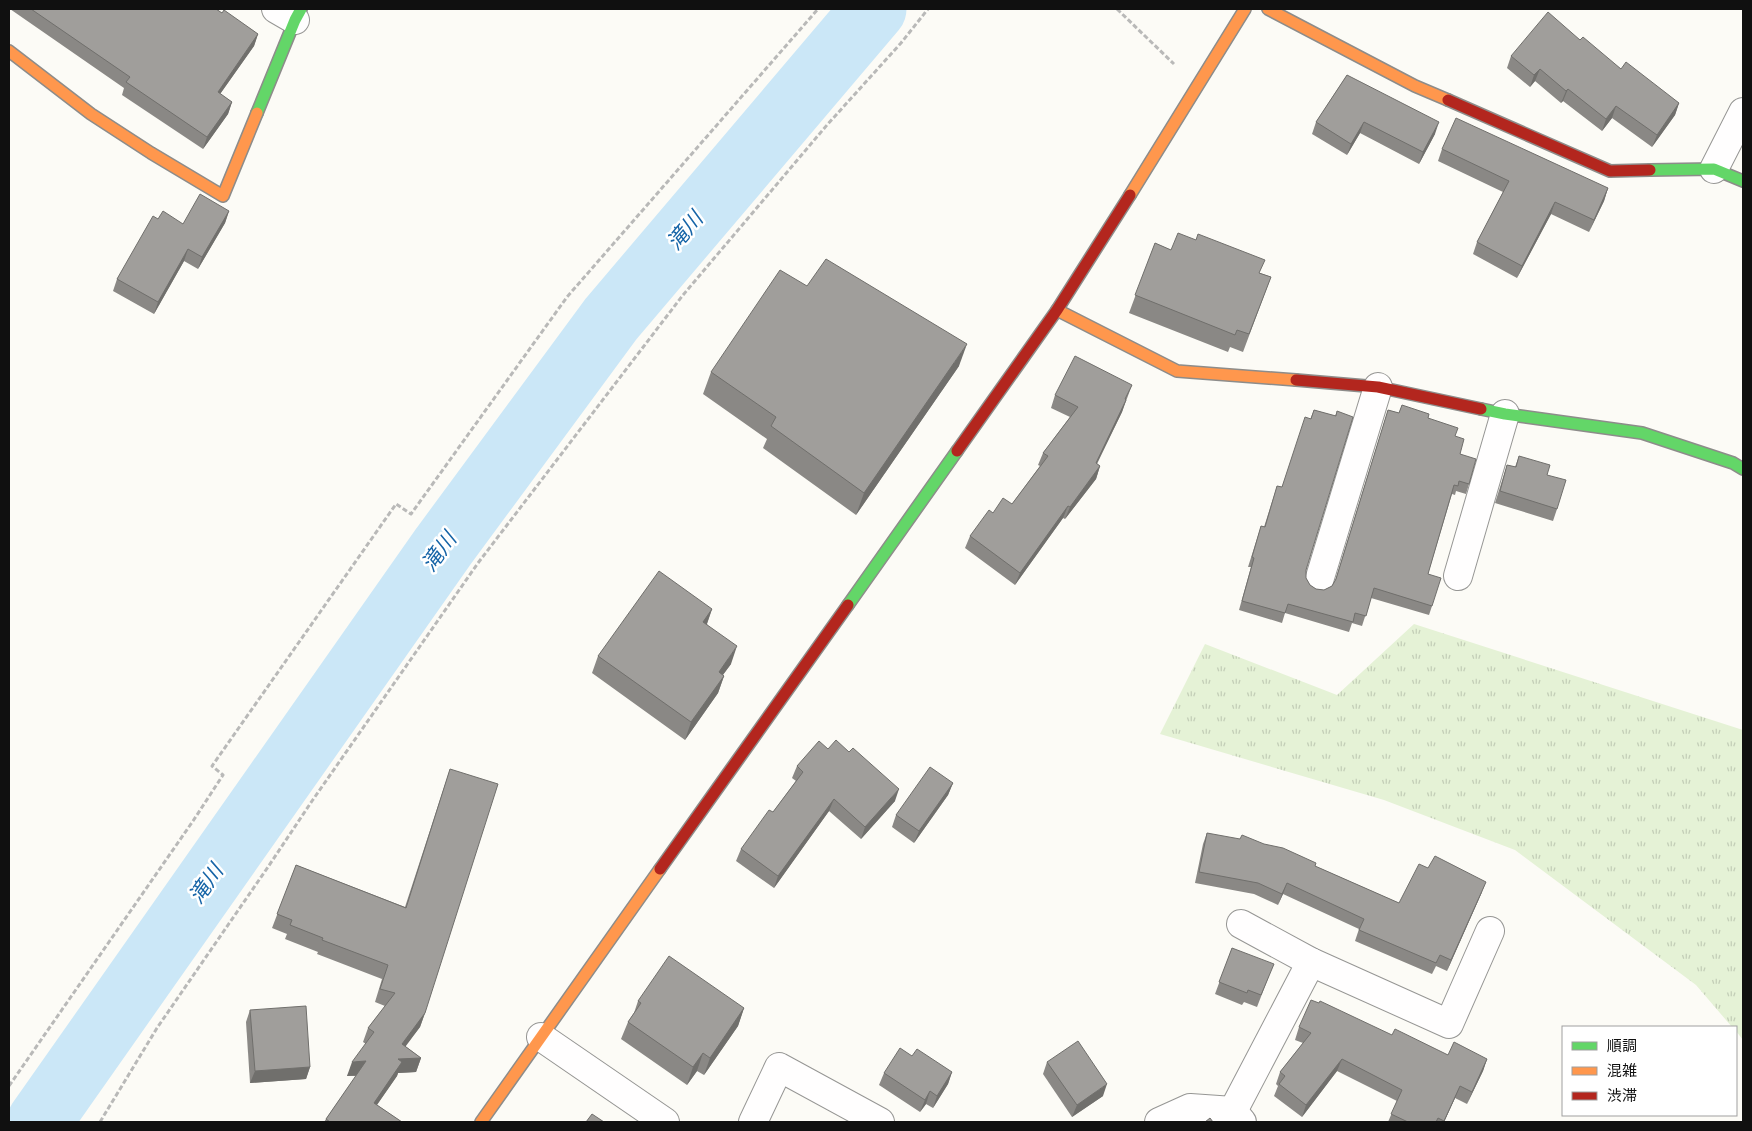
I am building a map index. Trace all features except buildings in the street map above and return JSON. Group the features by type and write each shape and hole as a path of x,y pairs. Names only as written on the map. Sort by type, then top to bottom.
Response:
{"street":[{"path":"481,1122 1058,310 1245,9"},
{"path":"1268,9 1415,86 1610,171 1714,169 1743,181"},
{"path":"9,51 92,114 151,153 223,196 291,12"},
{"path":"1714,169 1743,112"},
{"path":"1058,310 1177,371 1378,387 1505,414 1642,433 1743,469"},
{"path":"1318,584 1378,387"},
{"path":"1458,576 1505,414"},
{"path":"1241,924 1311,962 1449,1024 1490,930"},
{"path":"1159,1122 1190,1108 1238,1117 1311,962"},
{"path":"541,1037 665,1122"},
{"path":"753,1122 779,1068 880,1122"}],"path":[{"path":"9,1086 187,830 223,775 212,766 396,504 411,514 567,297 818,9"},
{"path":"100,1122 156,1028 478,563 683,294 827,125 901,43 928,9"},
{"path":"1117,9 1198,87"}],"green space":[{"path":"1414,624 1743,730 1743,1040 1737,1032 1737,1026 1731,1026 1696,985 1515,850 1384,800 1160,734 1205,644 1337,695"}],"waterway":[{"name":"滝川","path":"39,1122 443,547 611,319 874,9"}],"traffic: fast":[{"path":"257,113 301,9"},
{"path":"1650,170 1714,169 1743,181"},
{"path":"1481,409 1642,433 1733,463 1743,469"},
{"path":"848,605 957,451"}],"traffic: slow":[{"path":"1130,195 1245,9"},
{"path":"1268,9 1415,86 1448,100"},
{"path":"9,51 91,114 223,196 257,113"},
{"path":"1057,310 1177,371 1296,380"},
{"path":"481,1122 660,869"}],"traffic: jam":[{"path":"1448,100 1610,171 1650,170"},
{"path":"957,451 1057,310 1130,195"},
{"path":"1296,380 1378,387 1481,409"},
{"path":"660,869 848,605"}]}
